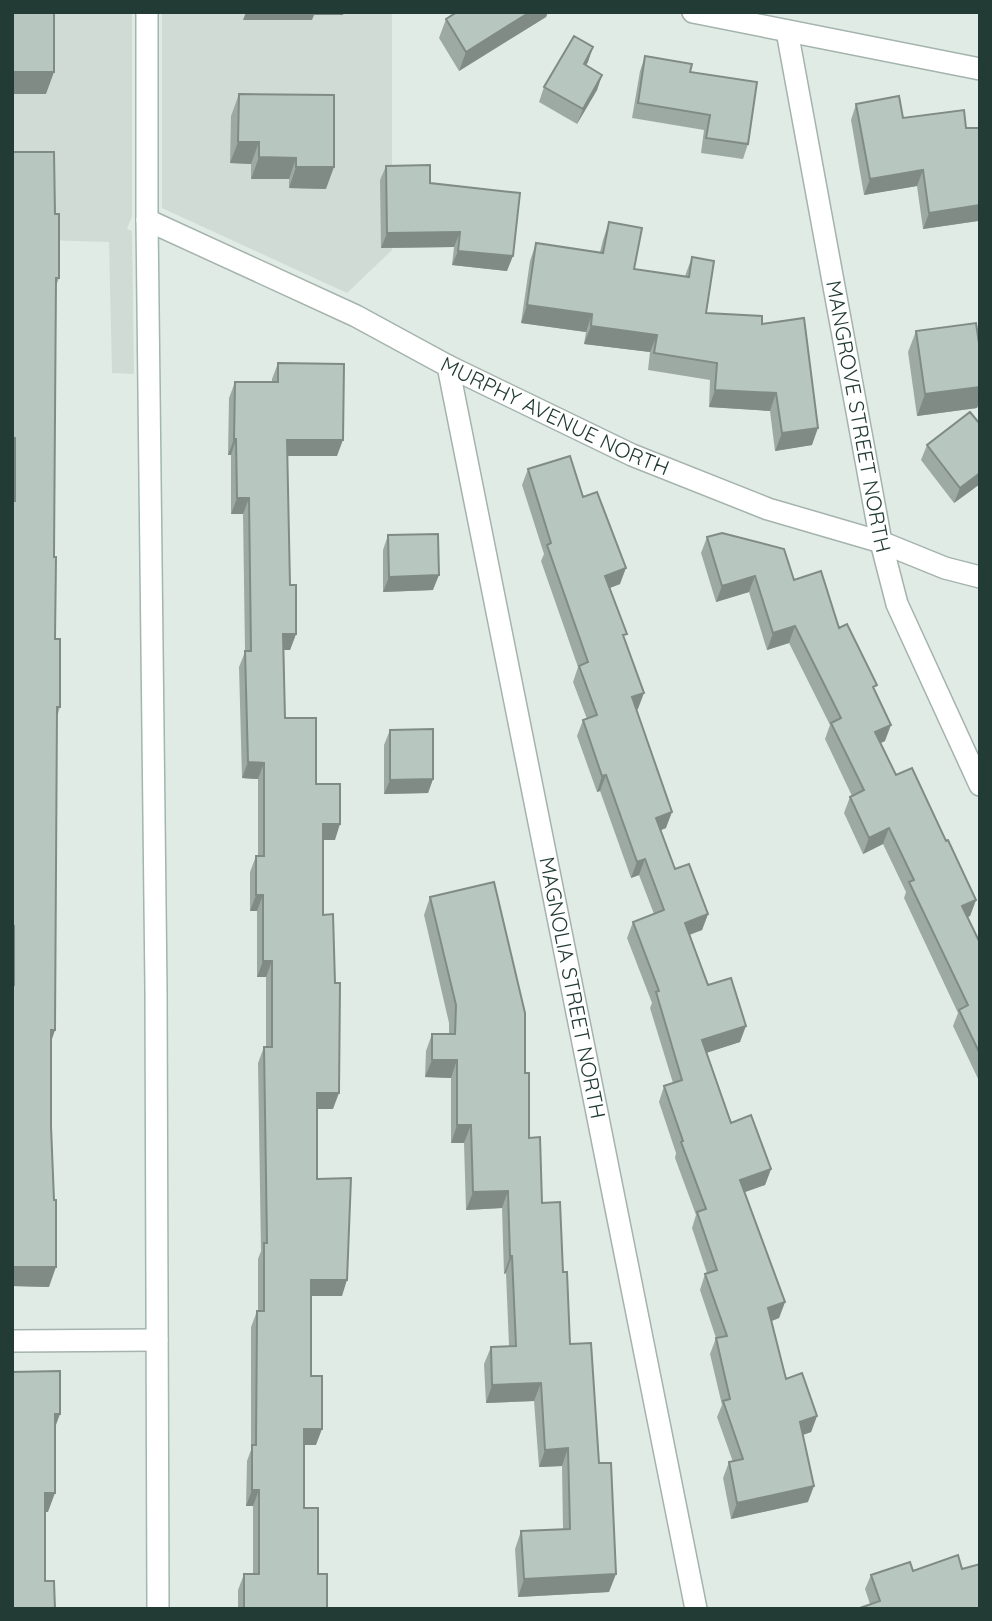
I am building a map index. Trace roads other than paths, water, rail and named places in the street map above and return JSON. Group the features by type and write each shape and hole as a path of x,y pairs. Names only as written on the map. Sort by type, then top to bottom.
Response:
{"street":[{"path":"147,12 156,989 158,1609"},
{"path":"693,12 980,69"},
{"name":"MANGROVE STREET NORTH","path":"787,31 881,542 897,604 980,785"},
{"name":"MURPHY AVENUE NORTH","path":"147,220 356,316 448,366 632,455 768,509 881,542 945,568 980,577"},
{"name":"MAGNOLIA STREET NORTH","path":"448,366 696,1609"},
{"path":"12,1341 157,1340"}]}
